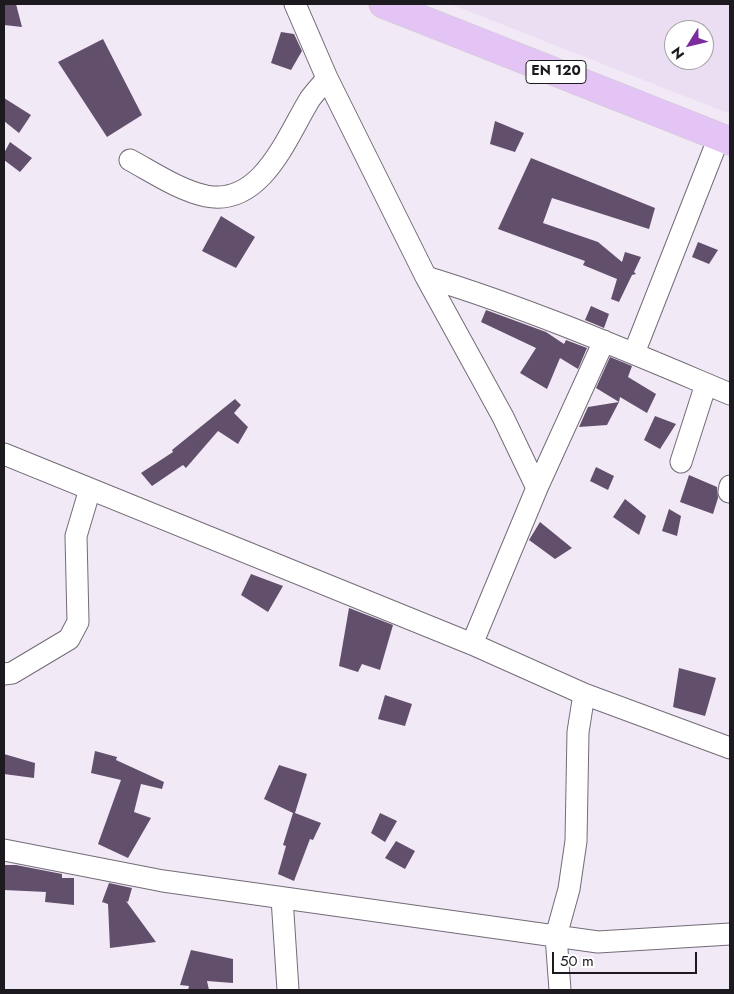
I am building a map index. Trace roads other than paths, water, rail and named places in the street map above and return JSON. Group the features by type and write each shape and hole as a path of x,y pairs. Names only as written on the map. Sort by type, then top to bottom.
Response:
{"main road":[{"name":"EN 120","path":"383,4 725,139"}],"street":[{"path":"295,4 327,78 426,278 503,417 537,488"},
{"path":"130,160 177,185 206,196 226,197 248,188 265,172 312,97 327,78"},
{"path":"634,353 725,139"},
{"path":"426,278 500,300 634,353 730,394"},
{"path":"472,644 537,488 604,341"},
{"path":"681,462 706,384"},
{"path":"4,454 472,644 584,694 730,748"},
{"path":"4,674 12,673 69,639 78,622 76,536 90,489"},
{"path":"560,990 556,936 569,889 576,841 578,732 584,694"},
{"path":"4,850 164,880 598,942 730,934"},
{"path":"282,898 288,990"}]}
